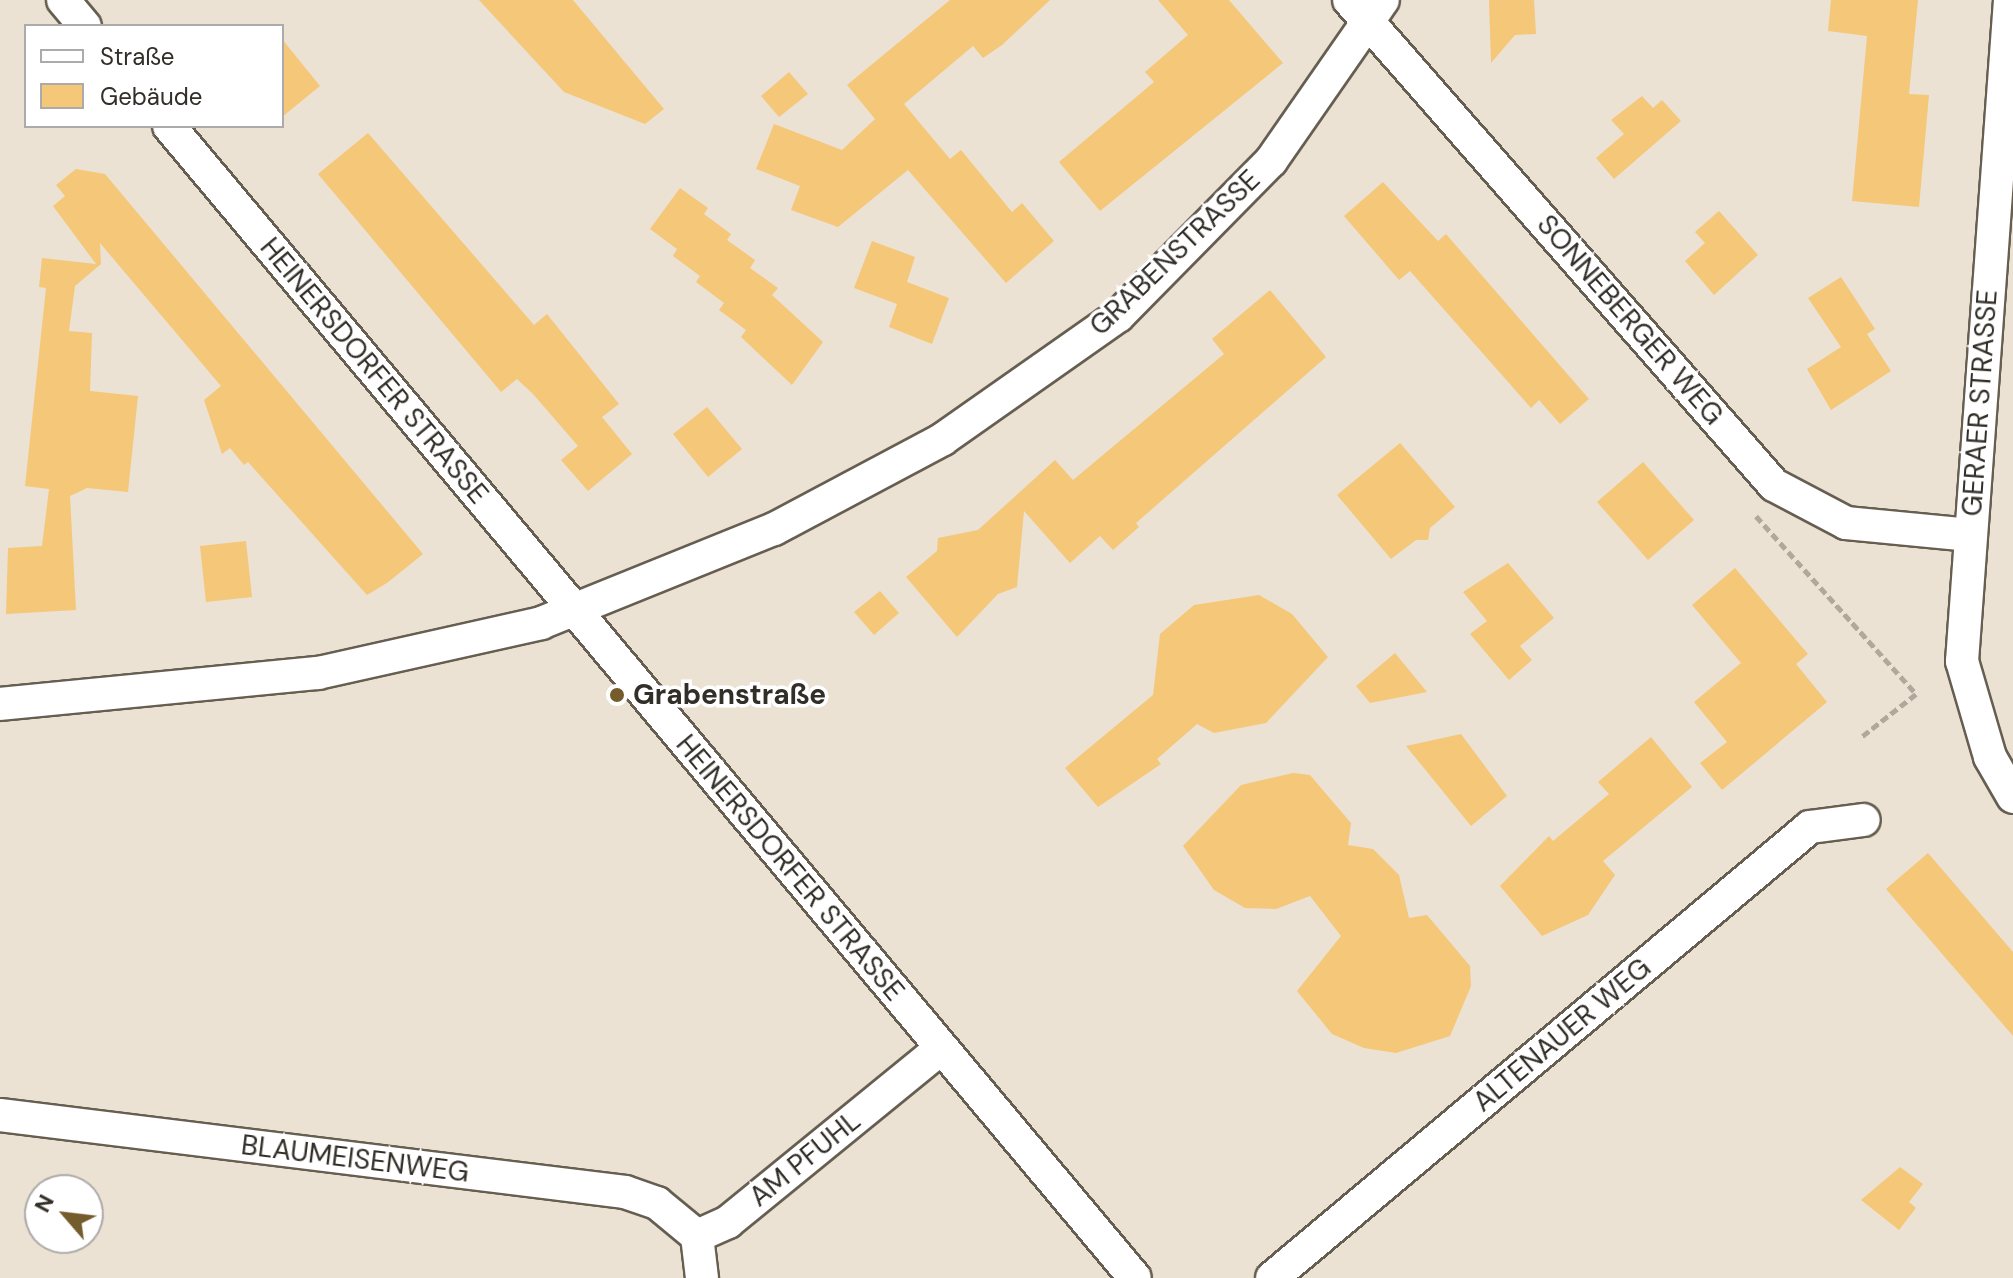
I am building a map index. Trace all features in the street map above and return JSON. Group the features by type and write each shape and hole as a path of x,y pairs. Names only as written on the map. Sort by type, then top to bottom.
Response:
{"street":[{"path":"63,0 83,24"},
{"name":"SONNEBERGER WEG","path":"1349,0 1376,12 1774,485 1846,523 1970,535"},
{"name":"GERAER STRASSE","path":"2010,0 1962,661 1990,757 2013,797"},
{"name":"GRABENSTRASSE","path":"0,704 318,673 576,613 774,529 943,439 1118,316 1271,161 1376,12"},
{"name":"HEINERSDORFER STRASSE","path":"171,128 1135,1278"},
{"name":"ALTENAUER WEG","path":"1272,1278 1810,827 1864,820"},
{"name":"AM PFUHL","path":"697,1236 728,1222 941,1048"},
{"name":"BLAUMEISENWEG","path":"0,1115 625,1192 657,1203 697,1236"},
{"path":"697,1236 702,1278"}],"path":[{"path":"1749,508 1916,694 1860,738"}],"building":[{"path":"479,0 573,0 664,109 645,124 564,92"},
{"path":"950,0 1050,0 1002,45 983,58 973,46 904,104 950,159 961,150 1012,212 1022,203 1054,241 1006,283 908,170 838,227 791,210 800,186 756,169 774,124 842,150 875,119 847,85"},
{"path":"1158,0 1229,0 1283,63 1100,211 1059,162 1154,82 1145,72 1188,35"},
{"path":"1489,0 1534,0 1536,34 1515,35 1491,63"},
{"path":"1831,0 1918,0 1909,94 1929,95 1919,207 1852,201 1867,36 1828,31"},
{"path":"284,41 320,86 284,115"},
{"path":"789,72 808,94 779,117 761,96"},
{"path":"1642,96 1653,108 1662,100 1681,121 1614,179 1596,158 1624,134 1611,120"},
{"path":"368,133 534,325 547,314 619,404 602,417 632,454 588,491 561,460 578,446 517,379 501,392 318,174"},
{"path":"76,169 105,174 423,554 367,595 248,462 244,465 230,448 222,454 204,400 221,386 100,243 101,264 75,286 69,331 92,333 90,391 138,396 128,492 87,488 70,496 76,610 6,614 8,548 42,546 49,489 25,486 46,288 39,287 42,258 96,264 53,206 65,196 56,185"},
{"path":"1383,182 1438,241 1446,234 1589,399 1560,424 1539,400 1531,408 1410,271 1399,280 1344,216"},
{"path":"680,188 708,208 704,214 731,234 727,240 755,260 750,268 778,288 772,295 823,342 792,385 741,337 746,330 719,310 724,303 696,282 700,276 673,256 677,249 650,229"},
{"path":"1719,211 1758,255 1714,295 1685,261 1705,243 1695,232"},
{"path":"872,241 915,257 907,282 949,298 932,344 889,327 897,304 854,288"},
{"path":"1841,277 1875,329 1867,334 1891,371 1831,410 1807,369 1841,347 1808,298"},
{"path":"1270,290 1326,357 1136,523 1139,527 1113,550 1100,536 1070,563 1024,511 1017,587 998,594 957,637 906,577 937,551 938,538 978,530 1055,460 1073,480 1224,354 1212,339"},
{"path":"707,407 742,449 708,477 673,434"},
{"path":"1400,443 1455,507 1430,528 1428,540 1416,540 1391,559 1337,495"},
{"path":"1643,462 1694,520 1648,560 1597,502"},
{"path":"246,541 252,597 206,602 200,546"},
{"path":"1508,563 1554,618 1520,646 1532,660 1509,680 1470,634 1487,621 1463,592"},
{"path":"1735,568 1808,654 1796,664 1827,702 1722,790 1700,763 1727,742 1694,702 1741,663 1692,605"},
{"path":"880,591 899,613 874,635 854,612"},
{"path":"1259,595 1292,614 1328,657 1266,723 1214,733 1197,724 1157,759 1161,764 1098,807 1065,768 1153,695 1160,634 1194,605"},
{"path":"1395,653 1427,692 1370,703 1356,686"},
{"path":"1461,734 1507,796 1471,826 1406,746"},
{"path":"1651,737 1692,787 1603,861 1615,875 1588,915 1542,936 1500,886 1549,836 1553,841 1609,794 1598,782"},
{"path":"1293,773 1310,775 1351,823 1348,845 1373,849 1399,875 1409,918 1427,915 1470,966 1471,986 1450,1036 1396,1053 1364,1048 1332,1034 1297,991 1341,936 1310,896 1276,909 1245,908 1214,890 1183,846 1241,785"},
{"path":"1928,853 2013,952 2013,1036 1886,889"},
{"path":"1900,1167 1923,1184 1909,1202 1916,1208 1899,1230 1861,1200"}],"place":[{"name":"Grabenstraße","path":"617,695"}]}
